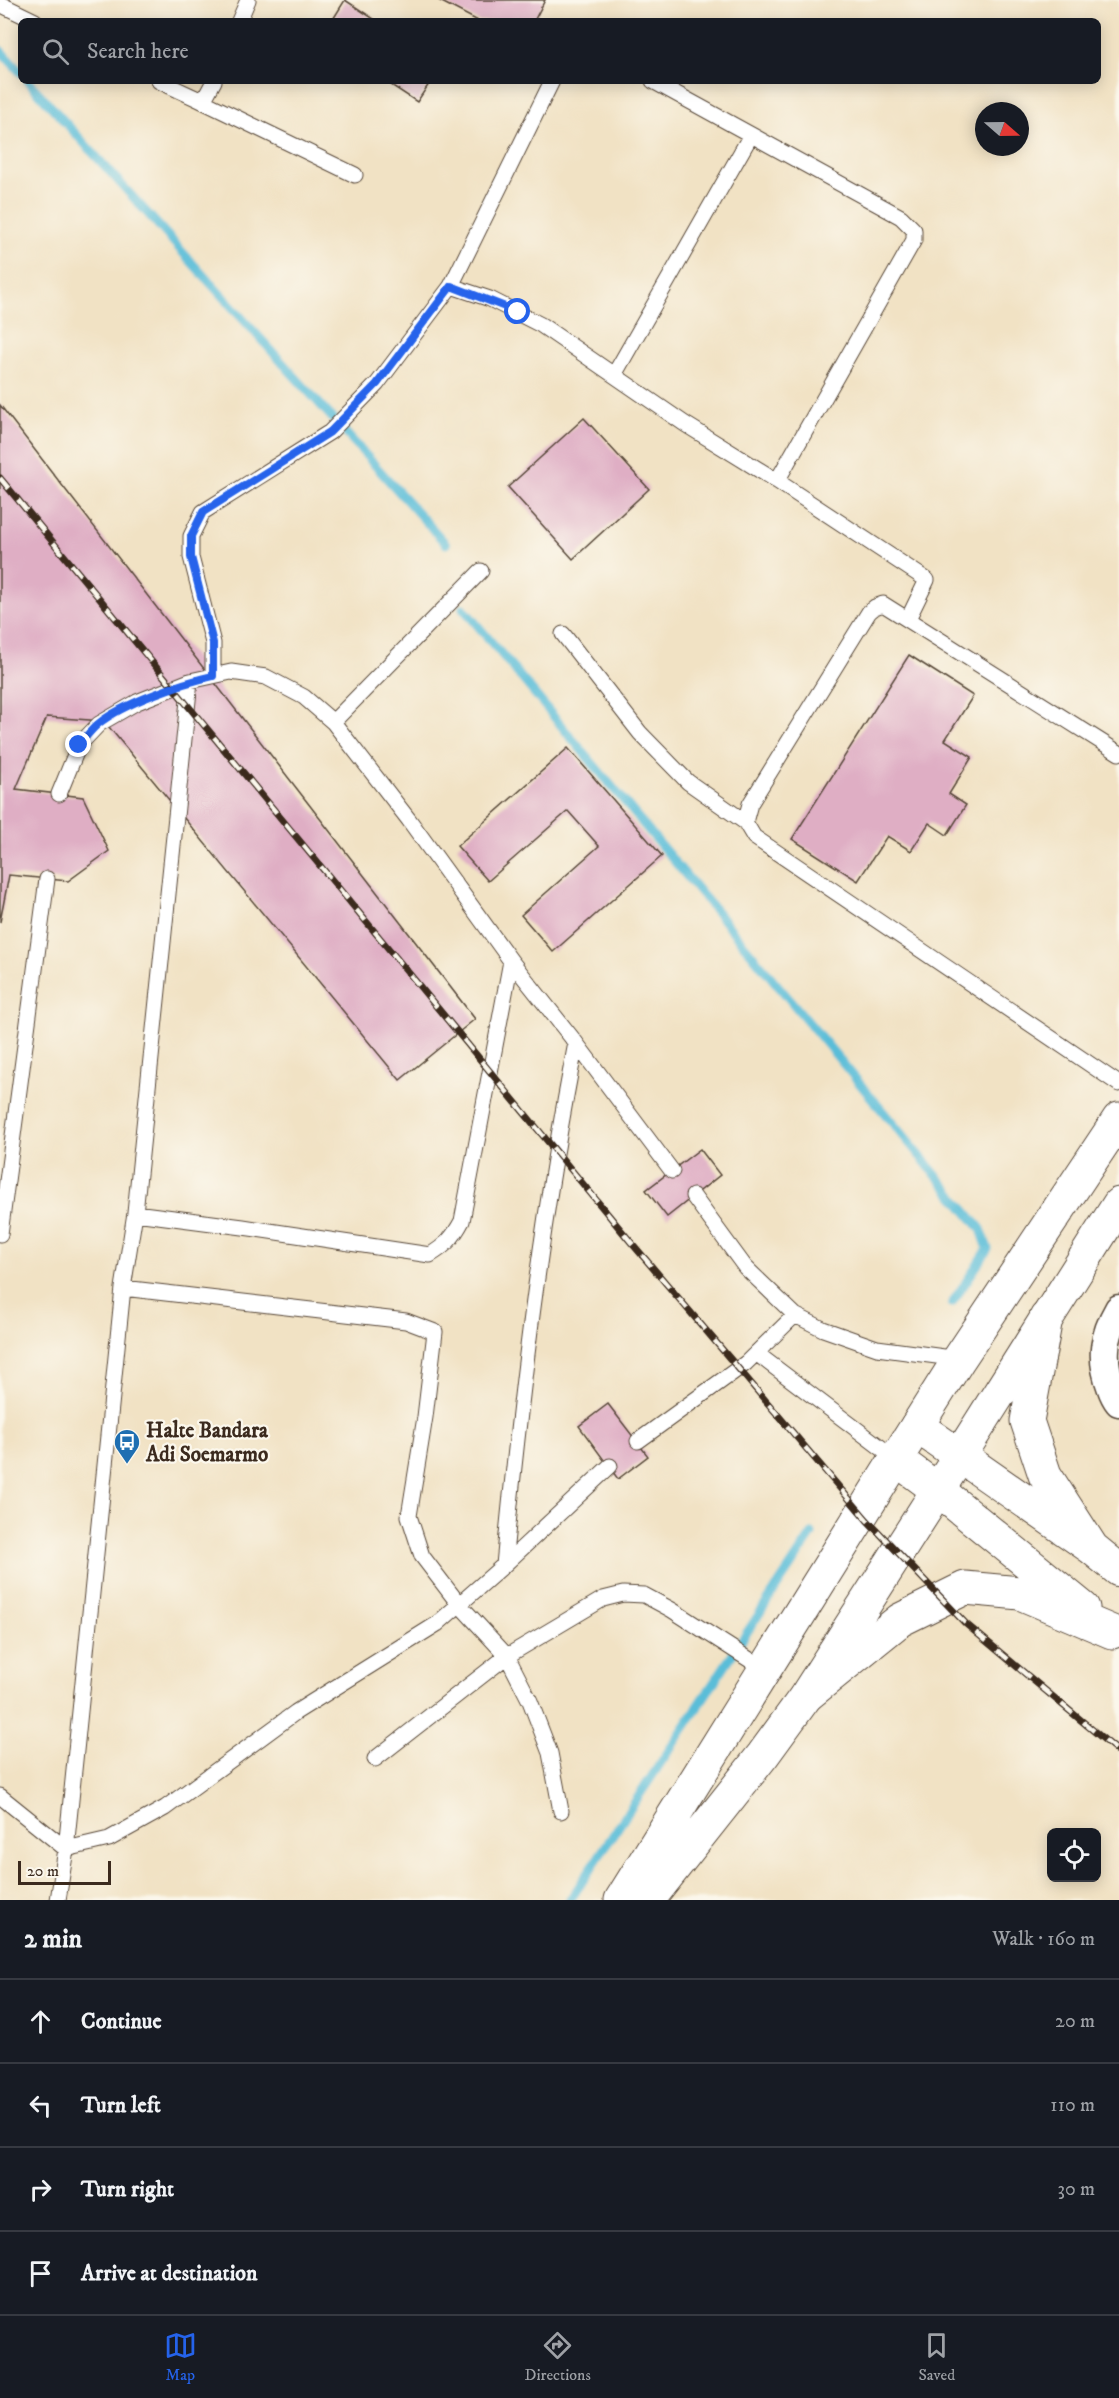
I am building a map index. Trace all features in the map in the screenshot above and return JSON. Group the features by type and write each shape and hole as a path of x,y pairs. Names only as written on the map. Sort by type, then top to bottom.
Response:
{"main road":[{"path":"621,1900 758,1665 1119,1119"},
{"path":"648,1900 763,1755 806,1696 1119,1204"},
{"path":"1047,1317 1027,1421 1045,1475 1092,1548"},
{"path":"959,1359 1016,1367"},
{"path":"916,1426 1092,1548 1119,1570"},
{"path":"896,1459 938,1490 1116,1635"},
{"path":"806,1696 900,1620 965,1587 1020,1593 1116,1635"}],"street":[{"path":"1119,1309 1110,1325 1103,1350 1105,1370 1119,1402"}],"lane":[{"path":"240,18 248,0"},
{"path":"0,4 29,18"},
{"path":"165,84 355,175"},
{"path":"200,100 207,94 212,84"},
{"path":"213,676 213,643 191,557 191,536 203,512 330,432 377,384 451,286 551,84"},
{"path":"658,84 901,217 914,230 914,240 777,481"},
{"path":"614,375 751,135"},
{"path":"451,286 490,299 533,321 686,424 927,580 908,619"},
{"path":"333,722 481,571"},
{"path":"745,822 750,804 869,612 874,607 883,604 1119,753"},
{"path":"563,634 640,733 688,782 745,822 754,837 1119,1084"},
{"path":"59,794 79,745 99,724 138,702 190,681 231,672 266,677 304,697 333,722 409,820 511,961 672,1171"},
{"path":"58,1900 66,1849 123,1288 135,1213 190,681"},
{"path":"0,1234 47,879"},
{"path":"135,1213 430,1255 452,1239 462,1221 511,961"},
{"path":"504,1565 523,1374 556,1143 576,1043"},
{"path":"693,1196 745,1267 795,1315 823,1329 877,1348 959,1359"},
{"path":"123,1288 406,1321 435,1332 425,1417 409,1516 422,1556 458,1603 507,1656 530,1701 550,1753 561,1811"},
{"path":"638,1441 746,1363 795,1315"},
{"path":"756,1353 896,1459"},
{"path":"66,1849 109,1839 165,1808 296,1712 437,1624 610,1466"},
{"path":"375,1759 507,1656 603,1599 623,1594 644,1595 672,1610 758,1665"},
{"path":"0,1796 66,1849"}],"building":[{"path":"345,0 372,18 334,18"},
{"path":"438,0 545,0 536,18 472,18"},
{"path":"390,84 429,84 417,102"},
{"path":"0,405 475,1019 400,1080 104,721 47,717 16,789 83,797 109,851 68,881 9,875 0,922"},
{"path":"584,418 649,489 573,559 508,487"},
{"path":"909,655 973,696 945,740 972,757 949,794 966,805 947,835 929,823 911,851 887,836 858,881 792,839"},
{"path":"568,748 662,856 553,952 521,915 599,846 568,811 488,881 457,846"},
{"path":"700,1149 720,1175 667,1217 646,1190"},
{"path":"608,1404 648,1456 618,1479 579,1426"}],"waterway":[{"path":"0,50 18,70"},
{"path":"31,84 446,544"},
{"path":"463,608 981,1229 988,1249 952,1303"},
{"path":"570,1900 812,1534"}],"railway":[{"path":"0,478 630,1241 867,1520 966,1624 1119,1752"}],"place":[{"name":"Halte Bandara Adi Soemarmo","path":"127,1465"}],"route":[{"path":"79,745 99,724 138,702 190,681 213,676 213,643 191,557 191,536 203,512 330,432 377,384 451,286 490,299 518,312"}]}
